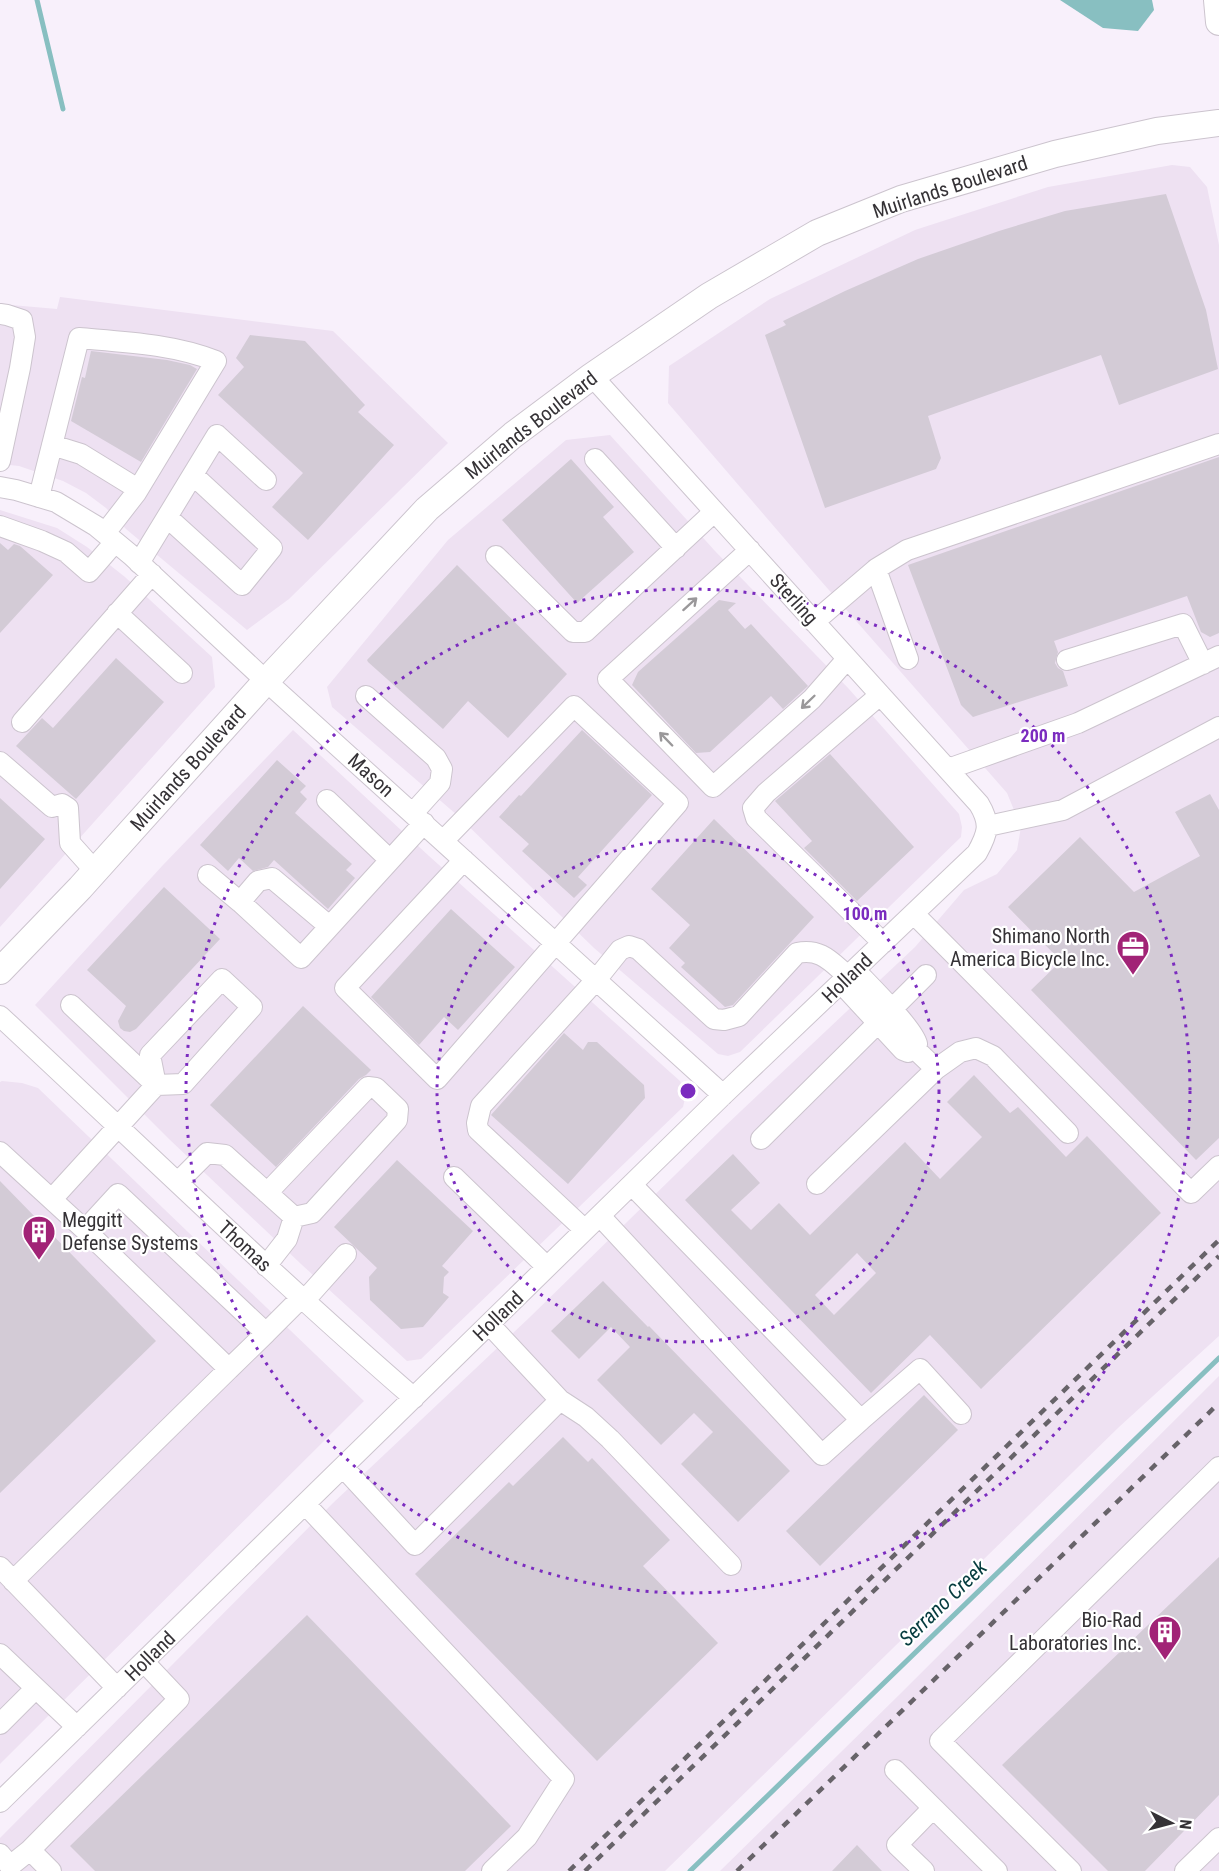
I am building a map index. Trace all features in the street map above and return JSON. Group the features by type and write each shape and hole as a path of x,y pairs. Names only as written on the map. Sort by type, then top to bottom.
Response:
{"main road":[{"path":"1217,0 1219,22"},
{"name":"Muirlands Boulevard","path":"0,971 95,871 266,681 427,508 513,435 592,376 709,296 817,233 901,199 1055,154 1157,131 1219,123"}],"street":[{"path":"0,314 22,320 25,337 0,462"},
{"path":"0,526 66,552 89,572 216,361 194,352 79,338 39,497"},
{"name":"Sterling","path":"592,376 979,804 988,826"},
{"path":"22,722 117,613 145,568 167,517 217,435 266,480"},
{"path":"814,622 876,568 907,550 1219,444"},
{"path":"52,445 81,454 138,489"},
{"path":"596,459 676,548"},
{"path":"167,517 242,585 272,548 193,475"},
{"name":"Mason","path":"0,487 56,502 96,526 145,568 266,681 723,1095"},
{"path":"496,556 573,632 585,632 714,512"},
{"path":"750,550 608,679 713,787 812,699 847,658"},
{"path":"876,568 908,659"},
{"path":"117,613 182,672"},
{"path":"948,769 1078,723 1211,660 1183,624 1067,660"},
{"path":"880,694 766,793 753,808 756,818 883,943"},
{"path":"208,875 301,958 390,860 440,783 442,769 436,758 366,696"},
{"path":"443,841 574,705 678,803 437,1079 345,988 464,860"},
{"path":"988,826 1063,810 1219,727"},
{"path":"0,762 52,807 62,804 68,808 68,830 72,847 95,871"},
{"path":"327,800 390,860"},
{"name":"Holland","path":"0,1802 723,1095 977,853 986,838 988,826"},
{"path":"240,902 258,880 272,878 329,926"},
{"path":"914,914 1191,1193 1219,1166"},
{"path":"585,1230 478,1130 477,1123 481,1106 596,980 620,950 629,946 638,949 714,1019 724,1020 739,1016 797,953 809,950 818,952 848,976 884,1016 903,1050 908,1052 914,1048 936,1069"},
{"path":"761,1139 926,975"},
{"path":"52,1199 156,1085 183,1084 252,1007 222,979 150,1054 156,1085"},
{"path":"71,1005 156,1085"},
{"name":"Thomas","path":"0,1017 303,1300 414,1398"},
{"path":"817,1184 936,1069 960,1052 976,1048 993,1056 1068,1133"},
{"path":"267,1193 368,1087 376,1088 398,1109 398,1120 312,1213 294,1217"},
{"path":"0,1152 85,1230 229,1369"},
{"path":"178,1182 207,1152 225,1155 294,1217"},
{"path":"454,1177 547,1267"},
{"path":"632,1185 861,1420"},
{"path":"85,1230 118,1194 266,1333"},
{"path":"600,1216 822,1455 920,1369 961,1414"},
{"path":"267,1266 287,1239 294,1217"},
{"path":"117,1688 7,1574 303,1300 346,1254"},
{"path":"489,1324 560,1401 586,1417 610,1439 730,1565"},
{"path":"342,1467 415,1545 560,1401"},
{"path":"1071,1871 940,1741 1219,1467"},
{"path":"305,1503 564,1779 527,1837 492,1871"},
{"path":"0,1654 77,1727"},
{"path":"6,1864 30,1850 179,1699 144,1662"},
{"path":"0,1724 36,1688"},
{"path":"895,1770 997,1871"},
{"path":"924,1871 897,1845 933,1808"},
{"path":"1185,1871 1219,1838"},
{"path":"30,1850 51,1871"}],"shaded area":[{"path":"1172,165 1190,167 1207,187 1219,245 1219,1336 1119,1427 665,1871 0,1871 0,1838 333,1503 915,947 964,890 997,874 1017,850 1021,827 1007,793 668,403 669,366 770,299 915,230 1048,187"},
{"path":"60,297 333,331 448,443 289,599 247,630 86,493 63,481 19,466 0,464 0,304 57,309"},
{"path":"610,435 715,551 849,689 959,814 962,827 961,837 740,1052 728,1056 718,1054 594,948 457,815 332,707 327,687 448,540 566,440"},
{"path":"0,510 57,528 87,547 125,577 212,657 215,687 0,927"},
{"path":"293,730 429,856 680,1081 686,1094 683,1107 421,1359 407,1361 301,1264 169,1139 35,1005 163,865"},
{"path":"0,1082 22,1083 38,1088 364,1401 0,1764"},
{"path":"1219,1376 1219,1871 720,1871 900,1694"}],"water":[{"path":"1060,0 1152,0 1154,10 1138,31 1103,28"}],"building":[{"path":"1166,194 1206,310 1218,369 1119,405 1101,355 928,416 941,458 936,469 825,508 765,335 786,325 783,321 918,259 1065,211"},
{"path":"250,335 305,341 365,405 358,412 394,445 308,540 272,507 303,473 218,395 244,367 236,358"},
{"path":"91,351 167,360 190,365 197,369 141,462 71,421"},
{"path":"1219,457 1219,633 1210,637 1201,632 1187,596 1054,641 1058,652 1055,663 1063,671 1068,686 973,717 961,705 908,565"},
{"path":"571,459 614,507 603,517 634,552 577,603 502,520"},
{"path":"0,543 8,550 14,544 20,546 53,575 0,633"},
{"path":"457,565 567,674 508,738 468,701 443,729 367,660"},
{"path":"719,600 736,603 728,610 745,629 751,624 808,686 783,709 771,696 710,752 696,753 632,685 638,672"},
{"path":"116,658 164,702 76,799 16,746 42,718 53,728"},
{"path":"582,730 652,795 578,877 587,885 574,898 522,851 529,844 499,817"},
{"path":"830,754 914,847 857,901 804,848 812,841 775,801"},
{"path":"277,760 306,786 300,792 307,799 295,813 352,864 346,870 355,878 328,909 274,860 268,867 253,871 239,858 228,871 200,845"},
{"name":"Shimano North America Bicycle Inc.","path":"1210,794 1219,810 1219,1138 1196,1160 1031,990 1061,961 1008,907 1080,837 1134,892 1200,856 1175,812"},
{"path":"0,798 45,839 0,889"},
{"path":"714,819 814,917 733,1005 725,1007 681,967 685,963 669,948 690,925 651,889"},
{"path":"164,887 220,939 136,1029 130,1032 124,1031 120,1028 118,1021 126,1006 87,970"},
{"path":"451,909 515,967 458,1030 444,1017 419,1045 371,997"},
{"path":"303,1006 371,1070 359,1079 276,1167 210,1105"},
{"path":"564,1033 583,1050 588,1042 597,1042 644,1085 645,1098 568,1184 491,1115"},
{"path":"974,1075 1010,1113 1018,1107 1066,1157 1087,1136 1161,1213 981,1389 930,1335 871,1393 685,1200 733,1154 760,1183 731,1210 751,1230 779,1203 810,1235 905,1142 940,1179 982,1137 947,1102","holes":["857,1253 876,1273 834,1315 815,1295"]},
{"path":"397,1160 473,1231 442,1266 449,1272 444,1277 443,1293 449,1297 423,1327 401,1329 370,1300 369,1277 377,1268 334,1227"},
{"name":"Meggitt Defense Systems","path":"0,1181 156,1341 0,1493"},
{"path":"603,1281 790,1471 738,1522 681,1464 713,1432 694,1413 661,1445 597,1380 630,1347 611,1327 579,1359 551,1331"},
{"path":"924,1395 958,1430 820,1566 786,1531"},
{"path":"563,1437 588,1462 592,1458 670,1540 643,1566 718,1643 597,1761 415,1574 509,1482 513,1486"},
{"name":"Bio-Rad Laboratories Inc.","path":"1219,1557 1219,1795 1145,1871 1108,1871 1002,1765"},
{"path":"307,1615 511,1826 465,1871 95,1871 70,1846"},
{"path":"857,1845 882,1871 832,1871"}],"waterway":[{"path":"37,0 63,109"},
{"name":"Serrano Creek","path":"690,1871 1219,1358"}],"railway":[{"path":"569,1871 1219,1240"},
{"path":"585,1871 1219,1256"},
{"path":"737,1871 1219,1403"}],"place":[{"name":"Shimano North America Bicycle Inc.","path":"1133,976"},
{"name":"Meggitt Defense Systems","path":"39,1261"},
{"name":"Bio-Rad Laboratories Inc.","path":"1165,1661"}]}
